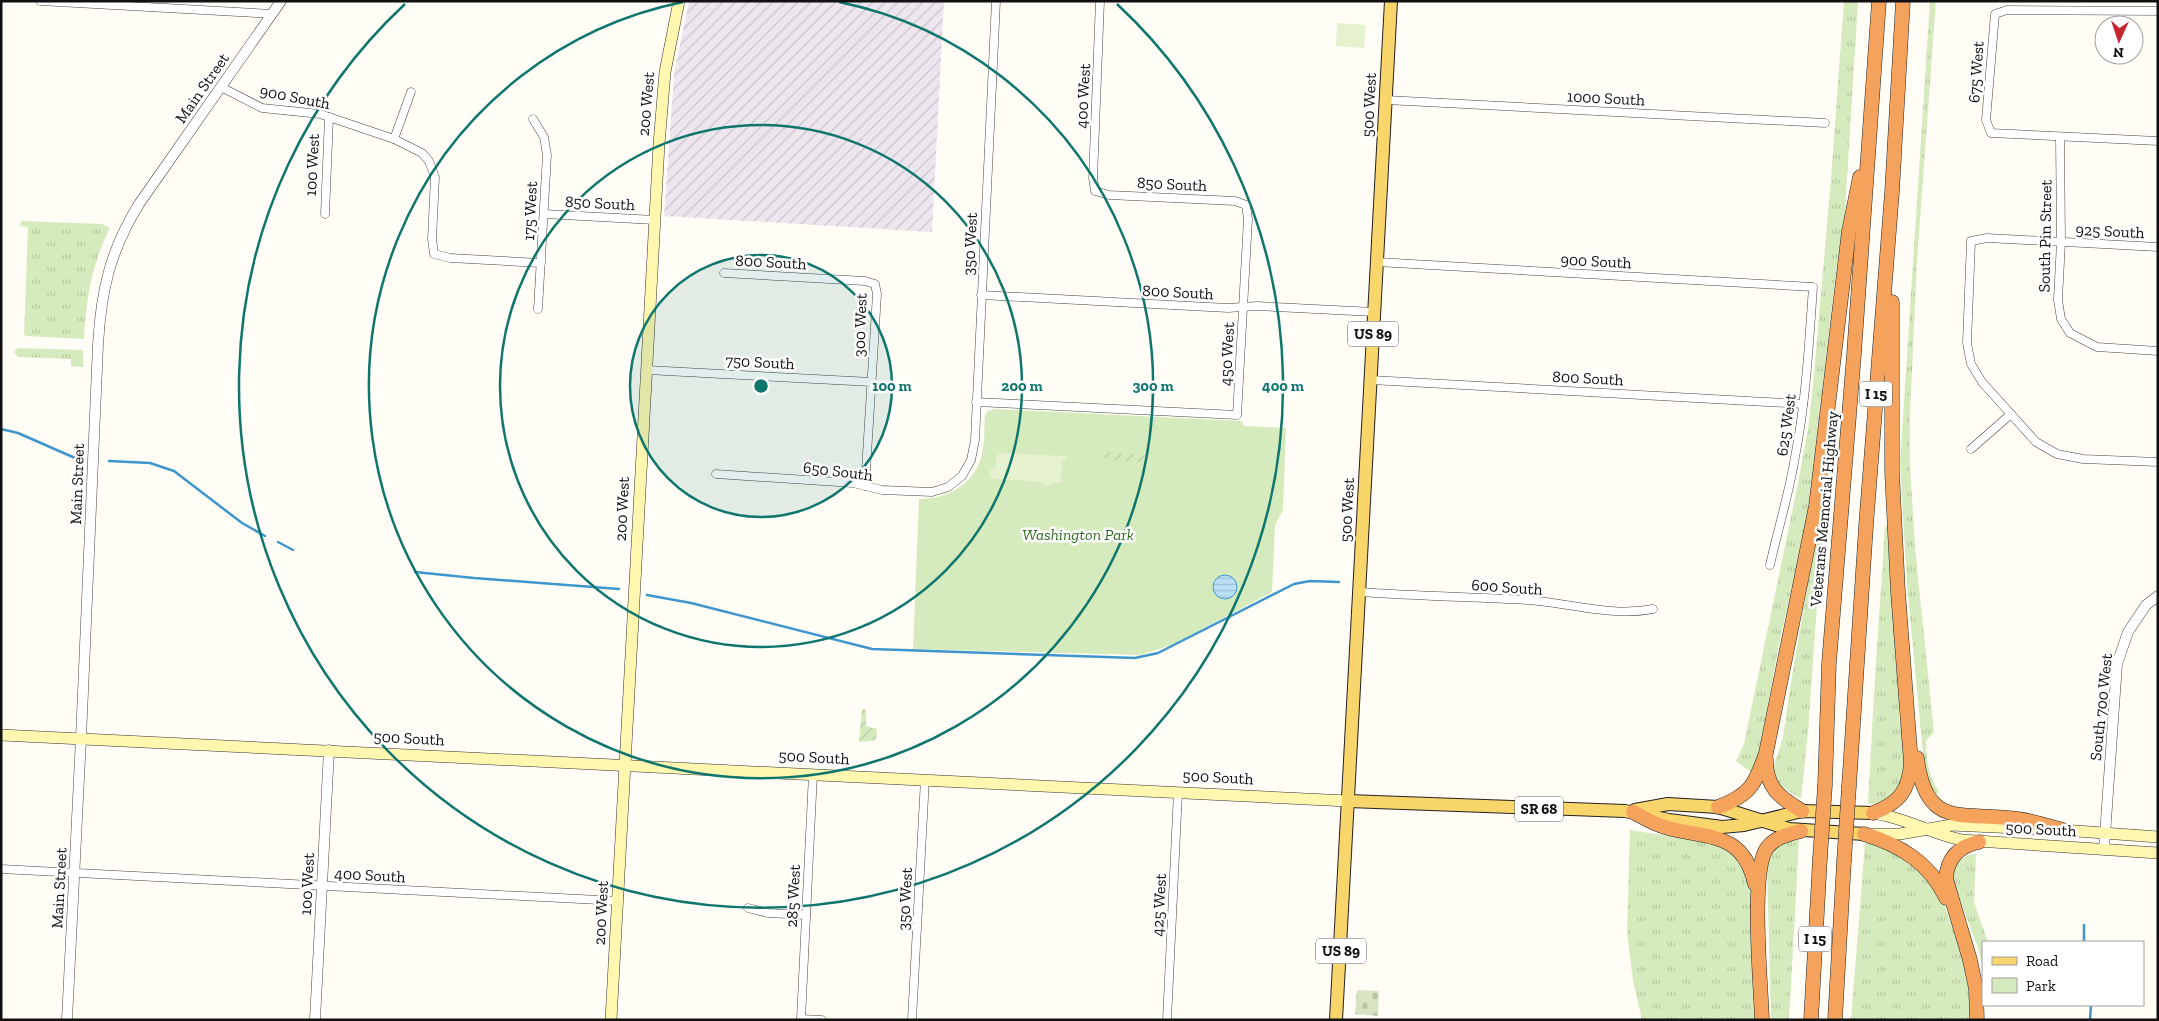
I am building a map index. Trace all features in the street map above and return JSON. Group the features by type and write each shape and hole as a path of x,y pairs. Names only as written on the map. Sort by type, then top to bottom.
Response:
{"highway":[{"name":"Veterans Memorial Highway","path":"1810,1020 1824,786 1829,663 1880,1"},
{"name":"I 15","path":"1835,1020 1866,526 1892,192 1903,1"},
{"path":"1718,807 1737,799 1745,793 1757,776 1766,753 1816,506 1849,231 1872,120"},
{"path":"1873,813 1892,803 1905,791 1911,763 1898,592 1892,472 1892,192"},
{"path":"1908,711 1922,785 1936,806 1954,815 2018,819 2063,830"},
{"path":"1766,753 1766,773 1771,785 1781,796 1802,811"},
{"path":"1629,812 1668,828 1717,837 1728,842 1740,852 1750,865 1758,892"},
{"path":"1762,1020 1758,892 1760,867 1766,849 1782,837 1801,830"},
{"path":"1864,834 1897,846 1924,866 1940,886 1960,928"},
{"path":"1977,1020 1974,975 1947,884 1947,868 1956,852 1966,845 1979,842"}],"main road":[{"name":"200 West","path":"611,1020 654,220 665,72 679,1"},
{"name":"500 West","path":"1336,1020 1391,1"},
{"name":"500 South","path":"1,734 1178,792 1629,812 1715,827 1736,826 1802,811 1873,813 1896,818 1954,838 1979,842 2158,853"},
{"name":"500 South","path":"1629,812 1668,804 1718,807 1781,827 1864,834 1900,834 1951,825 2158,837"}],"street":[{"path":"40,1 272,14"},
{"name":"Main Street","path":"67,1020 82,738 101,300 105,281 118,244 131,218 281,1"},
{"name":"350 West","path":"955,482 967,468 974,450 996,1"},
{"name":"400 West","path":"1095,191 1093,178 1100,1"},
{"name":"675 West","path":"2060,137 1991,133 1986,120 1996,14 2007,10 2158,11"},
{"name":"900 South","path":"221,87 262,108 307,112 329,117 394,139 412,147 425,156 432,166 435,182 432,239 434,254 450,258 541,263"},
{"path":"394,139 411,92"},
{"name":"1000 South","path":"1386,100 1825,123"},
{"name":"100 West","path":"325,214 329,117"},
{"name":"175 West","path":"533,119 540,127 546,146 538,309"},
{"path":"2060,137 2158,141"},
{"name":"South Pin Street","path":"2060,137 2061,242 2058,300 2061,319 2070,333 2097,347 2158,351"},
{"name":"850 South","path":"1095,191 1110,195 1234,201 1246,205"},
{"name":"450 West","path":"976,402 1238,415 1248,220 1246,205"},
{"name":"850 South","path":"544,214 654,220"},
{"name":"925 South","path":"2011,414 1982,382 1971,364 1968,343 1971,241 1987,238 2158,247"},
{"name":"900 South","path":"1377,262 1813,287"},
{"name":"800 South","path":"724,273 865,280 875,284"},
{"name":"300 West","path":"865,486 877,294 875,284"},
{"name":"625 West","path":"1770,565 1792,476 1803,404 1813,287"},
{"name":"800 South","path":"981,295 1228,308 1374,312"},
{"name":"750 South","path":"647,370 872,382"},
{"name":"800 South","path":"1371,380 1803,404"},
{"path":"1971,449 2011,414 2036,442 2057,454 2083,459 2158,462"},
{"name":"650 South","path":"716,474 853,483 882,490 926,492 940,490 955,482"},
{"name":"600 South","path":"1359,592 1530,600 1574,608 1642,611 1653,609"},
{"name":"South 700 West","path":"2104,849 2117,664 2128,632 2146,605 2158,596"},
{"name":"100 West","path":"315,1020 329,750"},
{"name":"285 West","path":"801,1019 813,774"},
{"name":"350 West","path":"912,1020 925,779"},
{"name":"425 West","path":"1167,1020 1178,792"},
{"name":"400 South","path":"1,869 618,901"},
{"path":"748,908 768,913 806,915"},
{"path":"801,1019 822,1020"}],"shaded area":[{"path":"689,1 944,1 932,232 664,216 674,74"}],"green space":[{"path":"1844,1 1858,1 1845,212 1835,280 1807,518 1779,644 1755,775 1736,761 1744,744 1808,429 1831,179"},
{"path":"1930,1 1936,1 1917,261 1910,415 1910,465 1915,548 1934,732 1926,741 1927,755 1930,774 1939,792 1936,794 1927,780 1924,765 1907,584 1900,463"},
{"path":"1337,23 1366,25 1364,48 1336,46"},
{"path":"21,221 103,224 110,228 94,268 86,310 84,339 26,336 24,334 28,227 20,226"},
{"path":"18,348 83,350 83,367 71,366 71,359 18,357 14,352"},
{"name":"Washington Park","path":"994,409 1242,421 1244,426 1286,428 1283,510 1275,525 1272,592 1174,644 1141,655 913,649 919,499 941,496 952,492 969,479 980,461 984,445 985,415 988,411"},
{"path":"1105,452 1148,455 1147,462 1105,460"},
{"path":"1001,453 1065,456 1068,459 1062,461 1061,483 1052,483 1050,486 1044,486 1041,482 990,477 990,470 996,466 996,456"},
{"path":"1821,506 1824,506 1808,732 1801,799 1779,785 1773,769 1783,737"},
{"path":"1888,525 1900,689 1899,719 1908,768 1895,796 1878,804 1868,804 1885,527"},
{"path":"862,709 866,710 866,726 877,729 876,740 859,741"},
{"path":"1630,830 1714,843 1734,853 1751,883 1755,1020 1642,1020 1633,981 1627,933"},
{"path":"1792,839 1799,840 1789,1020 1771,1020 1767,866 1776,849"},
{"path":"1865,843 1881,845 1907,856 1941,895 1969,976 1973,1020 1851,1020"},
{"path":"1976,854 1974,902 1988,941 1982,941 1982,966 1978,948 1954,884 1953,872 1957,863 1968,855"},
{"path":"1357,990 1379,991 1378,1016 1355,1014"}],"water":[{"path":"1225,575 1233,579 1237,587 1233,595 1225,599 1217,595 1213,587 1217,579"}],"waterway":[{"path":"1,429 18,433 75,458"},
{"path":"109,461 150,463 174,471 242,523 265,536"},
{"path":"278,542 293,550"},
{"path":"415,572 619,589"},
{"path":"647,595 691,603 872,649 1135,658 1158,653 1294,584 1310,581 1339,582"},
{"path":"2084,925 2084,941"},
{"path":"2090,1020 2091,1006"}]}
